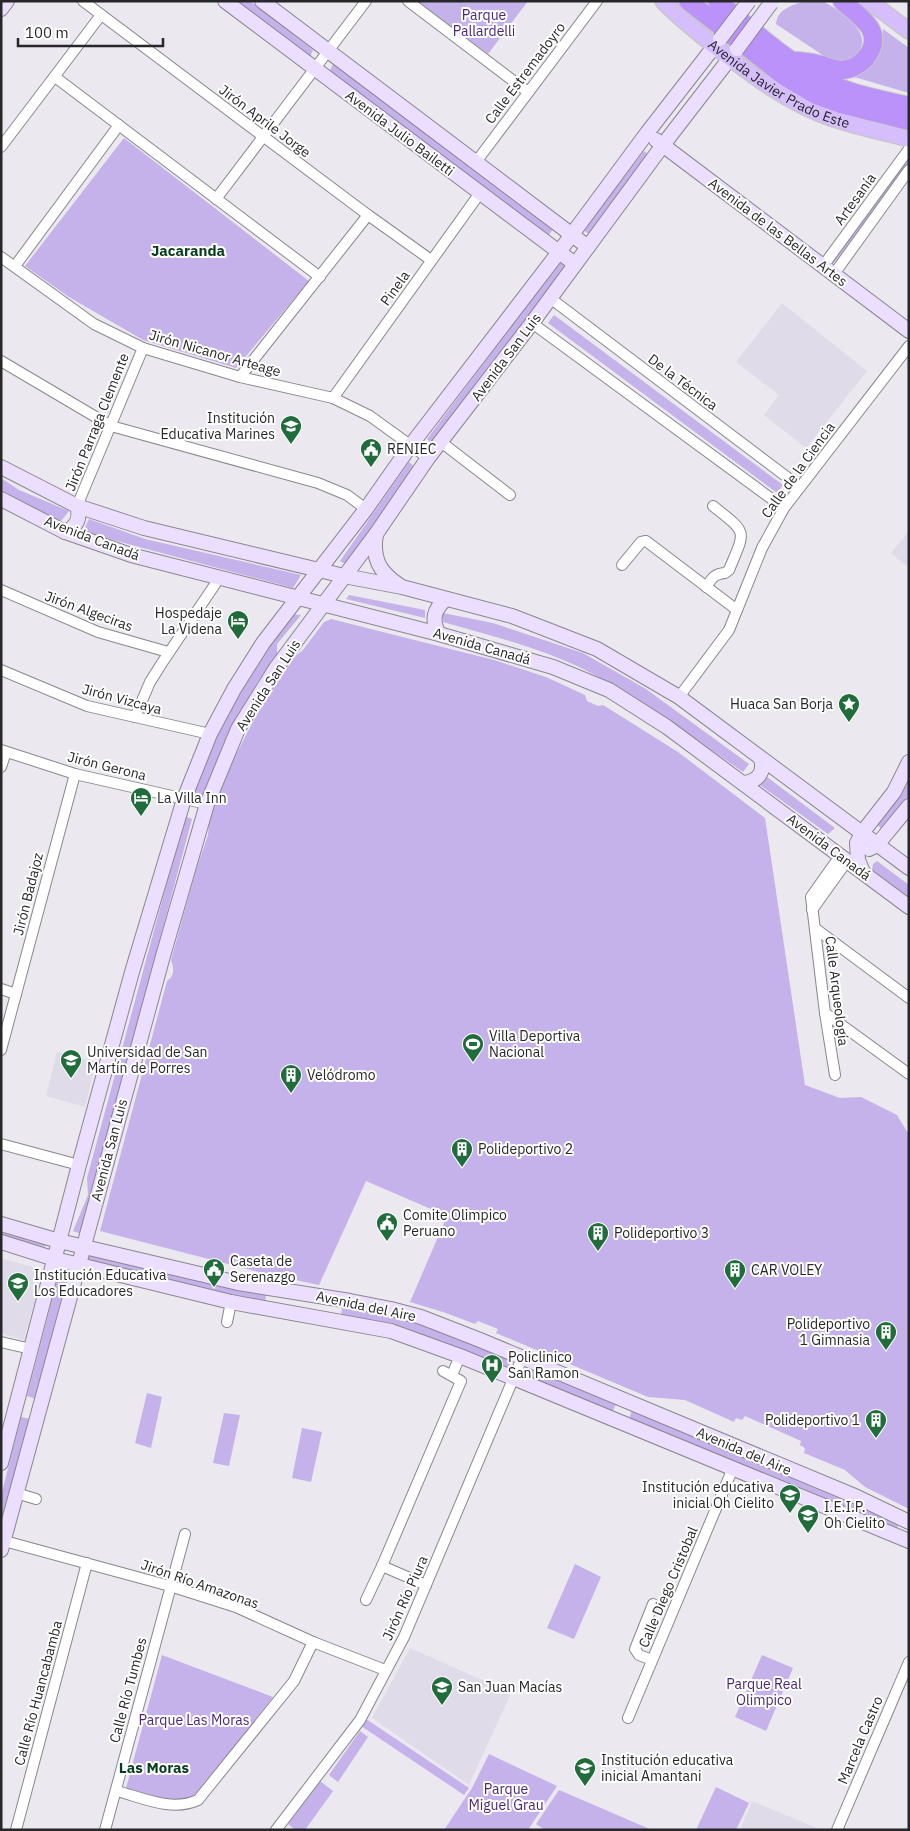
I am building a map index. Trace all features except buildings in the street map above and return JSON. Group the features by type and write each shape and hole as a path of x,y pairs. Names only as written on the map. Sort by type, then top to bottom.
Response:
{"highway":[{"name":"Avenida Javier Prado Este","path":"688,1 784,76 816,95 840,104 909,121"},
{"name":"Avenida Javier Prado Este","path":"717,1 791,61 822,80 909,106"},
{"path":"791,61 842,70 855,67 867,58 873,40 870,28 861,17 842,1"}],"main road":[{"path":"1,9 7,1"},
{"name":"Avenida Julio Bailetti","path":"225,1 575,264"},
{"name":"Avenida Julio Bailetti","path":"262,1 588,247"},
{"name":"Avenida Javier Prado Este","path":"663,1 687,25 734,54 765,84 807,108 833,118 909,138"},
{"name":"Avenida San Luis","path":"1,1463 132,972 184,799 210,734 263,643 366,509 411,445 572,235 647,133 750,1"},
{"path":"869,1 909,31"},
{"name":"Avenida San Luis","path":"2,1544 138,1044 207,804 238,729 276,668 376,534 428,458 532,323 663,145 772,2"},
{"name":"Avenida de las Bellas Artes","path":"647,133 909,331"},
{"name":"Avenida Canadá","path":"1,467 77,506 144,528 344,576 402,587 512,616 597,649 679,697 909,868"},
{"name":"Avenida Canadá","path":"1,499 65,532 131,555 439,634 553,667 609,690 667,727 828,846 858,860 864,874 909,907"},
{"path":"65,532 70,530 78,521 77,506"},
{"path":"376,534 375,550 378,565 388,578 402,587"},
{"path":"439,634 434,617 439,604 446,599"},
{"path":"744,784 756,780 760,775 762,769 761,759"},
{"path":"848,856 862,833 894,792 909,762"},
{"path":"848,856 869,849 877,844 909,806"},
{"name":"Avenida del Aire","path":"1,1224 59,1241 238,1284 314,1295 390,1309 421,1317 857,1498 909,1522"},
{"name":"Avenida del Aire","path":"1,1242 55,1259 231,1302 391,1331 460,1356 733,1468 908,1537"},
{"path":"311,1316 314,1295"},
{"path":"620,1421 628,1402"},
{"path":"16,1408 38,1413"}],"street":[{"name":"Jirón Aprile Jorge","path":"83,1 368,215 431,260"},
{"path":"216,198 366,1"},
{"path":"408,1 528,92"},
{"name":"Calle Estremadoyro","path":"476,162 596,1"},
{"path":"1,147 101,15"},
{"path":"55,77 320,278"},
{"path":"14,266 119,125"},
{"name":"Artesanía","path":"828,270 909,149"},
{"name":"Artesanía","path":"828,270 909,170"},
{"name":"Pinela","path":"333,398 480,193"},
{"path":"240,377 368,215"},
{"name":"Jirón Nicanor Arteage","path":"1,257 94,324 142,348 240,377 333,398 370,416 428,458"},
{"name":"De la Técnica","path":"550,298 800,487"},
{"path":"532,323 784,508"},
{"name":"Calle de la Ciencia","path":"679,697 730,630 762,548 784,508 909,346"},
{"name":"Jirón Parraga Clemente","path":"77,506 142,348"},
{"path":"1,362 110,426 318,483 347,495 366,509"},
{"path":"441,442 510,495"},
{"path":"706,587 717,574 725,574 729,570 742,539 742,531 737,525 714,506"},
{"path":"622,566 641,542 646,541 737,610"},
{"path":"135,718 150,682 168,652 220,577"},
{"name":"Jirón Algeciras","path":"1,590 98,632 168,652"},
{"name":"Jirón Vizcaya","path":"1,670 87,706 210,734"},
{"path":"1,767 3,751"},
{"name":"Jirón Gerona","path":"3,751 75,774 207,804"},
{"name":"Jirón Badajoz","path":"1,1050 75,774"},
{"name":"Calle Arqueología","path":"835,1075 825,1013 811,897 848,856"},
{"path":"816,929 909,998"},
{"path":"1,989 16,994"},
{"path":"825,1013 909,1074"},
{"path":"1,1144 79,1165"},
{"path":"227,1322 231,1302"},
{"path":"1,1342 31,1349"},
{"path":"366,1600 461,1381 447,1373 460,1356"},
{"name":"Jirón Río Piura","path":"276,1830 360,1720 404,1637 522,1358"},
{"name":"Calle Diego Cristobal","path":"628,1718 733,1468"},
{"path":"16,1493 36,1499"},
{"name":"Calle Río Tumbes","path":"105,1830 185,1534"},
{"name":"Jirón Río Amazonas","path":"2,1544 87,1563 236,1607 313,1642 385,1670"},
{"name":"Calle Río Huancabamba","path":"16,1830 87,1563"},
{"path":"382,1566 426,1585"},
{"path":"652,1660 639,1654 635,1649 653,1604"},
{"path":"116,1790 172,1806 190,1804 198,1800 294,1681 313,1642"},
{"name":"Marcela Castro","path":"837,1830 909,1662"}],"shaded area":[{"path":"782,303 867,371 806,448 764,415 779,395 736,362"},
{"path":"907,534 909,535 909,568 891,553"},
{"name":"Universidad de San Martín de Porres","path":"57,1052 96,1062 85,1107 46,1096"},
{"name":"Institución Educativa Los Educadores","path":"1,1258 43,1270 24,1340 1,1333"},
{"name":"San Juan Macías","path":"410,1648 511,1693 469,1785 372,1718"},
{"path":"752,1801 819,1829 740,1830"}],"green space":[{"path":"235,1 250,1 313,50 310,57"},
{"name":"Parque Pallardelli","path":"417,1 528,1 488,54"},
{"path":"804,1 824,2 840,12 855,25 862,41 859,52 851,60 840,63 829,61 776,24 783,11 790,6"},
{"path":"883,29 909,48 909,93 854,77 875,57 882,38"},
{"path":"333,64 553,229 549,235 329,72"},
{"path":"124,138 309,281 236,368 143,340 69,297 25,266"},
{"path":"644,151 651,156 592,236 583,230"},
{"path":"909,157 909,165 834,263 831,261"},
{"path":"559,262 567,268 434,446 427,439"},
{"path":"554,315 783,485 777,493 548,323"},
{"path":"409,462 416,468 345,564 340,561"},
{"path":"1,478 19,490 69,511 61,521 1,492"},
{"path":"89,519 145,539 301,575 293,588 83,532"},
{"path":"349,595 425,610 425,618 346,599"},
{"path":"443,613 493,623 583,653 646,689 749,764 743,772 648,706 587,671 535,649 443,622"},
{"path":"290,614 301,615 277,644 277,654 257,683 235,726 205,800 189,796 237,692"},
{"name":"Villa Deportiva Nacional","path":"331,619 494,660 546,677 585,695 587,701 598,706 603,705 678,752 765,818 805,1085 840,1098 861,1097 897,1115 909,1135 909,1509 865,1487 845,1470 804,1453 805,1448 800,1445 801,1441 745,1416 742,1420 736,1418 734,1422 685,1400 648,1397 496,1333 498,1329 478,1321 475,1324 410,1302 447,1216 366,1181 319,1285 267,1274 100,1231 167,981 173,974 171,960 196,870 208,835 209,819 233,760 261,706 294,657 303,650 324,622"},
{"path":"767,777 835,828 828,834 760,785"},
{"path":"909,779 909,796 881,829 877,824 906,786"},
{"path":"185,816 192,819 81,1234 73,1231 88,1195 87,1178"},
{"path":"877,861 909,885 909,898 872,870 873,864"},
{"path":"1,1229 48,1241 45,1247 1,1236"},
{"path":"86,1249 201,1276 266,1295 265,1303 82,1263"},
{"path":"58,1277 66,1279 36,1399 27,1396"},
{"path":"342,1307 409,1321 512,1358 507,1371 341,1316"},
{"path":"531,1367 616,1404 612,1413 527,1378"},
{"path":"147,1393 162,1397 151,1448 135,1443"},
{"path":"632,1410 899,1524 896,1531 629,1419"},
{"path":"224,1413 240,1415 229,1466 213,1463"},
{"path":"21,1417 31,1419 1,1531 1,1496"},
{"path":"302,1428 322,1432 311,1482 292,1478"},
{"path":"575,1564 601,1577 574,1639 547,1628"},
{"name":"Parque Las Moras","path":"162,1655 273,1697 200,1791 190,1800 163,1800 126,1788"},
{"name":"Parque Real Olimpico","path":"762,1655 793,1668 766,1731 735,1717"},
{"path":"366,1719 469,1788 464,1795 361,1726"},
{"path":"360,1731 368,1737 338,1782 329,1775"},
{"name":"Parque Miguel Grau","path":"489,1754 557,1786 528,1830 444,1830 472,1788"},
{"path":"320,1781 333,1791 305,1830 295,1830 288,1824"},
{"path":"716,1787 749,1803 736,1830 696,1830"},
{"path":"559,1790 652,1830 545,1830 536,1824"}],"place":[{"name":"Institución Educativa Marines","path":"291,445"},
{"name":"RENIEC","path":"371,468"},
{"name":"Hospedaje La Videna","path":"238,640"},
{"name":"Huaca San Borja","path":"849,723"},
{"name":"La Villa Inn","path":"141,817"},
{"name":"Villa Deportiva Nacional","path":"473,1063"},
{"name":"Universidad de San Martín de Porres","path":"71,1079"},
{"name":"Velódromo","path":"291,1094"},
{"name":"Polideportivo 2","path":"462,1168"},
{"name":"Comite Olimpico Peruano","path":"387,1242"},
{"name":"Polideportivo 3","path":"598,1252"},
{"name":"Caseta de Serenazgo","path":"214,1288"},
{"name":"CAR VOLEY","path":"735,1289"},
{"name":"Institución Educativa Los Educadores","path":"18,1302"},
{"name":"Polideportivo 1 Gimnasia","path":"886,1351"},
{"name":"Policlinico San Ramon","path":"492,1384"},
{"name":"Polideportivo 1","path":"876,1439"},
{"name":"Institución educativa inicial Oh Cielito","path":"790,1514"},
{"name":"I.E.I.P. Oh Cielito","path":"808,1534"},
{"name":"San Juan Macías","path":"442,1706"},
{"name":"Institución educativa inicial Amantani","path":"585,1787"}],"district":[{"name":"Jacaranda","path":"188,250"},
{"name":"Las Moras","path":"154,1767"}]}
